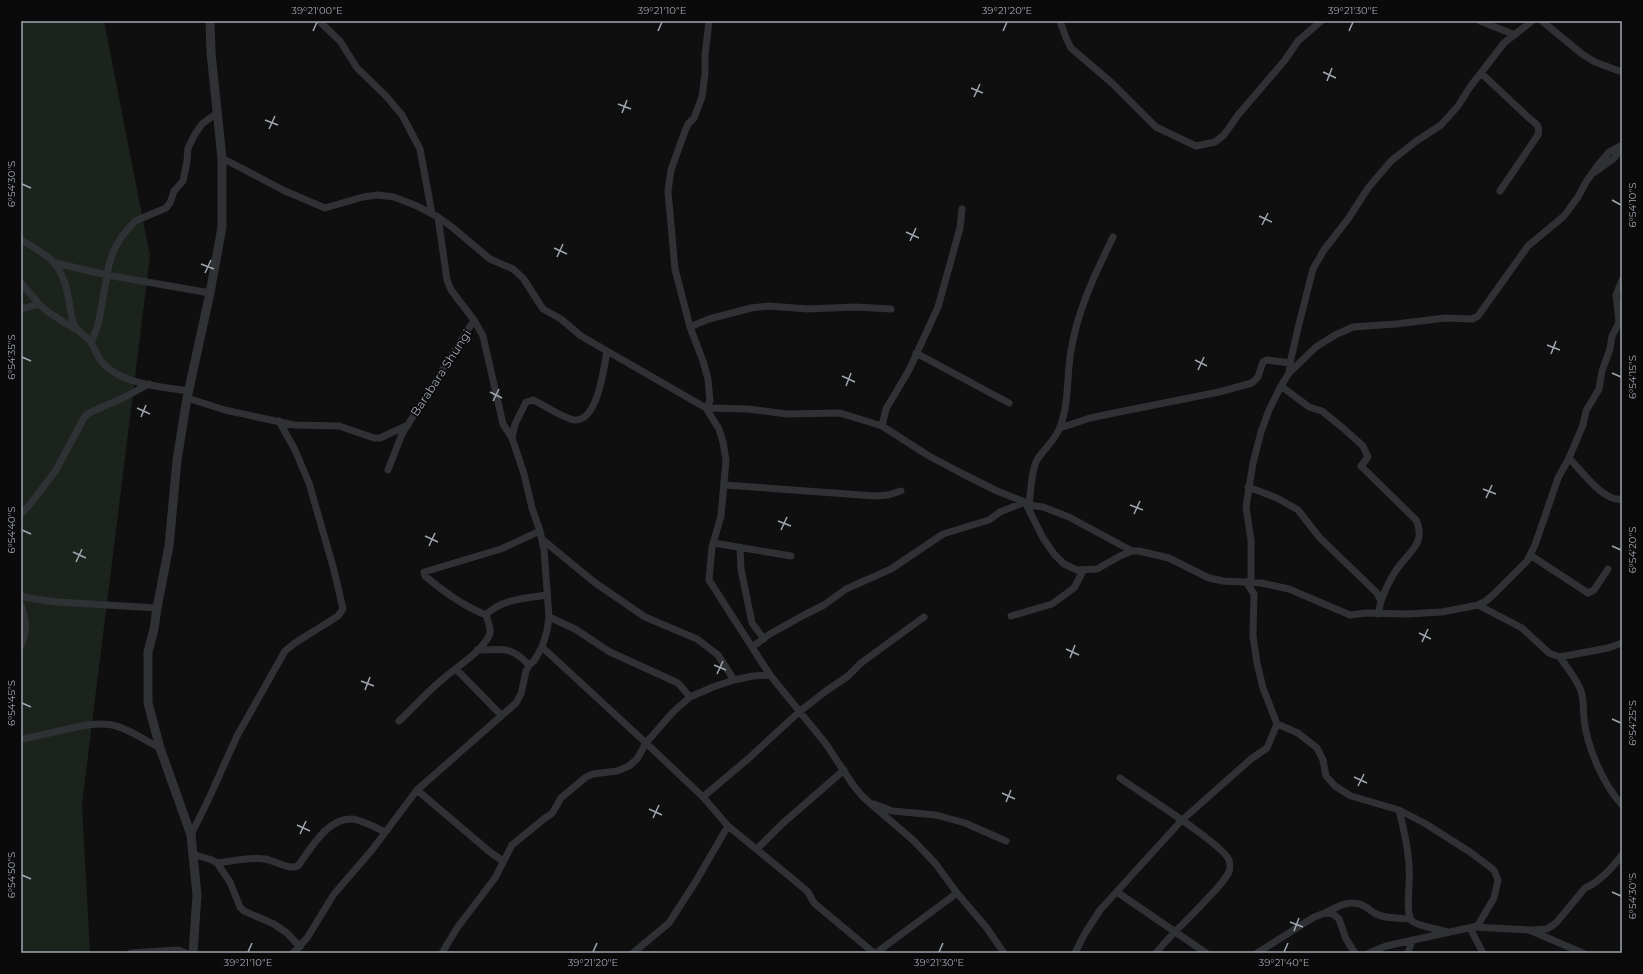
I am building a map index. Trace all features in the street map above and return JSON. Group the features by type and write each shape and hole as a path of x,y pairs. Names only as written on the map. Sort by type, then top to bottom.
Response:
{"street":[{"path":"193,953 197,895 191,835 160,748 148,703 148,652 154,629 169,546 177,460 188,395 210,293 222,228 222,158 211,53 210,21"},
{"path":"294,953 317,924 334,894 417,790 516,702 521,694 526,671 542,647 547,631 549,617 540,530 532,508 524,474 512,438 503,424 483,336 474,320 451,290 447,280 435,215 420,149 402,115 386,96 357,68 340,41 320,21"},
{"path":"706,408 710,401 708,379 703,361 690,328 675,269 668,191 672,170 685,131 688,124 694,118 702,97 705,74 704,55 709,21"},
{"path":"1060,21 1071,48 1113,84 1156,127 1196,146 1215,142 1224,135 1238,115 1285,60 1298,41 1321,21"},
{"path":"1480,21 1515,35"},
{"path":"1289,373 1290,363 1311,276 1313,269 1324,250 1348,219 1368,188 1391,160 1441,125 1458,106 1470,87 1504,43 1532,21"},
{"path":"1542,21 1582,54 1595,62 1622,72"},
{"path":"1481,72 1538,125 1540,129 1538,135 1500,190"},
{"path":"21,282 39,304 48,312 75,329 91,342 98,326 109,265 113,252 122,236 135,222 151,213 166,208 170,203 174,190 183,181 188,148 195,134 202,124 217,113"},
{"path":"1075,953 1084,934 1100,910 1181,821 1251,759 1267,748 1277,724 1263,688 1252,636 1254,594 1251,582 1251,540 1246,507 1248,487 1261,432 1281,386 1289,373 1316,347 1335,335 1353,327 1396,324 1445,318 1472,319 1478,316 1528,246 1554,226 1570,209 1593,173 1609,152 1622,145"},
{"path":"1593,173 1607,164 1622,149"},
{"path":"222,158 285,192 325,208 363,197 378,195 394,197 435,215 452,226 490,259 513,269 523,278 543,309 561,320 581,336 706,408 719,429 724,442 726,460 721,516 714,542 709,580 770,674 826,744 863,797 914,841 936,863 957,893 986,926 1004,953"},
{"path":"882,426 886,408 909,370 938,306 960,228 962,209"},
{"path":"1113,237 1100,262 1084,301 1072,345 1064,412 1060,428 1036,462 1027,503 1043,538 1054,554 1071,568 1083,571 1097,569 1132,551 1139,551 1169,558 1209,578 1223,581 1251,582 1289,589 1350,615 1442,612 1478,605 1486,601 1494,594 1527,561 1535,545 1558,478 1569,458 1583,425 1586,411 1599,389 1602,371 1610,349 1612,336 1620,321 1616,295 1622,280"},
{"path":"21,240 46,254 56,263 68,294 71,316 75,329"},
{"path":"56,263 107,275 210,293"},
{"path":"21,308 39,304"},
{"path":"690,328 709,319 751,308 769,306 808,309 855,307 891,310"},
{"name":"Barabara Shungi","path":"388,470 402,434 474,320"},
{"name":"Barabara Shungi","path":"91,342 100,360 112,372 120,376 188,395 225,410 294,425 339,426 374,438 380,438 408,425"},
{"path":"512,438 515,424 523,406 529,400 538,402 575,420 580,419 588,412 596,402 607,351"},
{"path":"916,353 1009,404"},
{"path":"1060,428 1097,417 1219,392 1252,383 1258,377 1263,362 1266,360 1290,363"},
{"path":"21,514 56,470 85,416 149,384"},
{"path":"1281,386 1309,408 1322,411 1363,446 1368,457 1361,466 1416,520 1419,526 1417,544 1392,576 1381,601 1378,614"},
{"path":"706,408 717,407 748,409 787,414 840,413 882,426 929,456 963,474 997,491 1069,517 1132,551"},
{"path":"191,835 237,736 285,652 295,643 338,616 343,609 337,581 309,483 295,450 279,421"},
{"path":"1569,458 1605,494 1614,499 1622,499"},
{"path":"724,484 875,496 888,495 901,491"},
{"path":"1248,487 1277,498 1298,510 1320,538 1372,588 1381,601"},
{"path":"752,647 804,615 824,605 846,590 891,569 943,534 989,520 1000,512 1027,503"},
{"path":"486,615 465,606 454,599 425,576 424,572 501,549 540,530"},
{"path":"542,540 621,602 645,617 697,639 713,650 718,654 734,680"},
{"path":"714,542 740,548 791,556"},
{"path":"740,548 741,569 752,623 764,639"},
{"path":"1530,555 1588,593 1594,590 1608,569"},
{"path":"1011,616 1052,604 1074,588 1083,571"},
{"path":"486,615 497,606 547,595"},
{"path":"21,596 57,602 157,608"},
{"path":"21,604 26,623 26,631 21,646"},
{"path":"1478,605 1522,628 1550,653 1560,657 1608,648 1622,643"},
{"path":"399,721 443,679 465,663 490,635 486,615"},
{"path":"549,617 575,629 610,652 678,683 690,697"},
{"path":"703,797 749,758 799,712 848,676 860,663 924,617"},
{"path":"542,647 646,742 703,797 728,826 808,892 814,903 875,953 957,893"},
{"path":"477,650 511,650 522,657 529,665"},
{"path":"1560,657 1579,686 1583,697 1584,719 1591,746 1607,785 1622,805"},
{"path":"456,669 501,715"},
{"path":"442,953 457,928 495,878 512,845 550,815 561,798 577,784 593,774 617,771 629,766 637,759 646,742 673,712 690,697 734,680 770,674"},
{"path":"21,740 75,728 105,724 116,726 160,748"},
{"path":"1277,724 1298,733 1317,748 1323,760 1326,776 1335,786 1351,796 1400,810 1440,833 1486,863 1494,870 1498,880 1494,898 1478,925 1472,928"},
{"path":"757,849 782,824 844,770"},
{"path":"1120,778 1203,835 1218,847 1229,860 1230,870 1220,886 1176,932 1167,939 1156,953"},
{"path":"417,790 490,852 503,861"},
{"path":"871,804 892,811 936,815 965,823 1006,841"},
{"path":"1400,810 1406,837 1410,867 1408,909 1410,919"},
{"path":"217,863 257,858 267,859 290,867 298,866 329,827 346,819 354,819 366,823 385,832"},
{"path":"633,953 669,923 700,875 728,826"},
{"path":"192,854 217,863 230,882 240,907 250,914 274,924 286,933 300,947"},
{"path":"1369,953 1386,946 1472,928 1543,930 1556,923 1585,888 1601,878 1622,855"},
{"path":"1117,892 1206,953"},
{"path":"1257,953 1314,917 1348,903 1356,903 1365,906 1376,914 1386,918 1410,919 1413,922 1449,932"},
{"path":"1325,913 1333,914 1339,920 1346,939 1355,953"},
{"path":"1472,928 1483,953"},
{"path":"1529,930 1583,953"},
{"path":"1408,953 1412,940"},
{"path":"131,953 178,950 186,953"}],"shaded area":[{"path":"21,21 104,21 150,256 82,804 90,953 21,953"}]}
